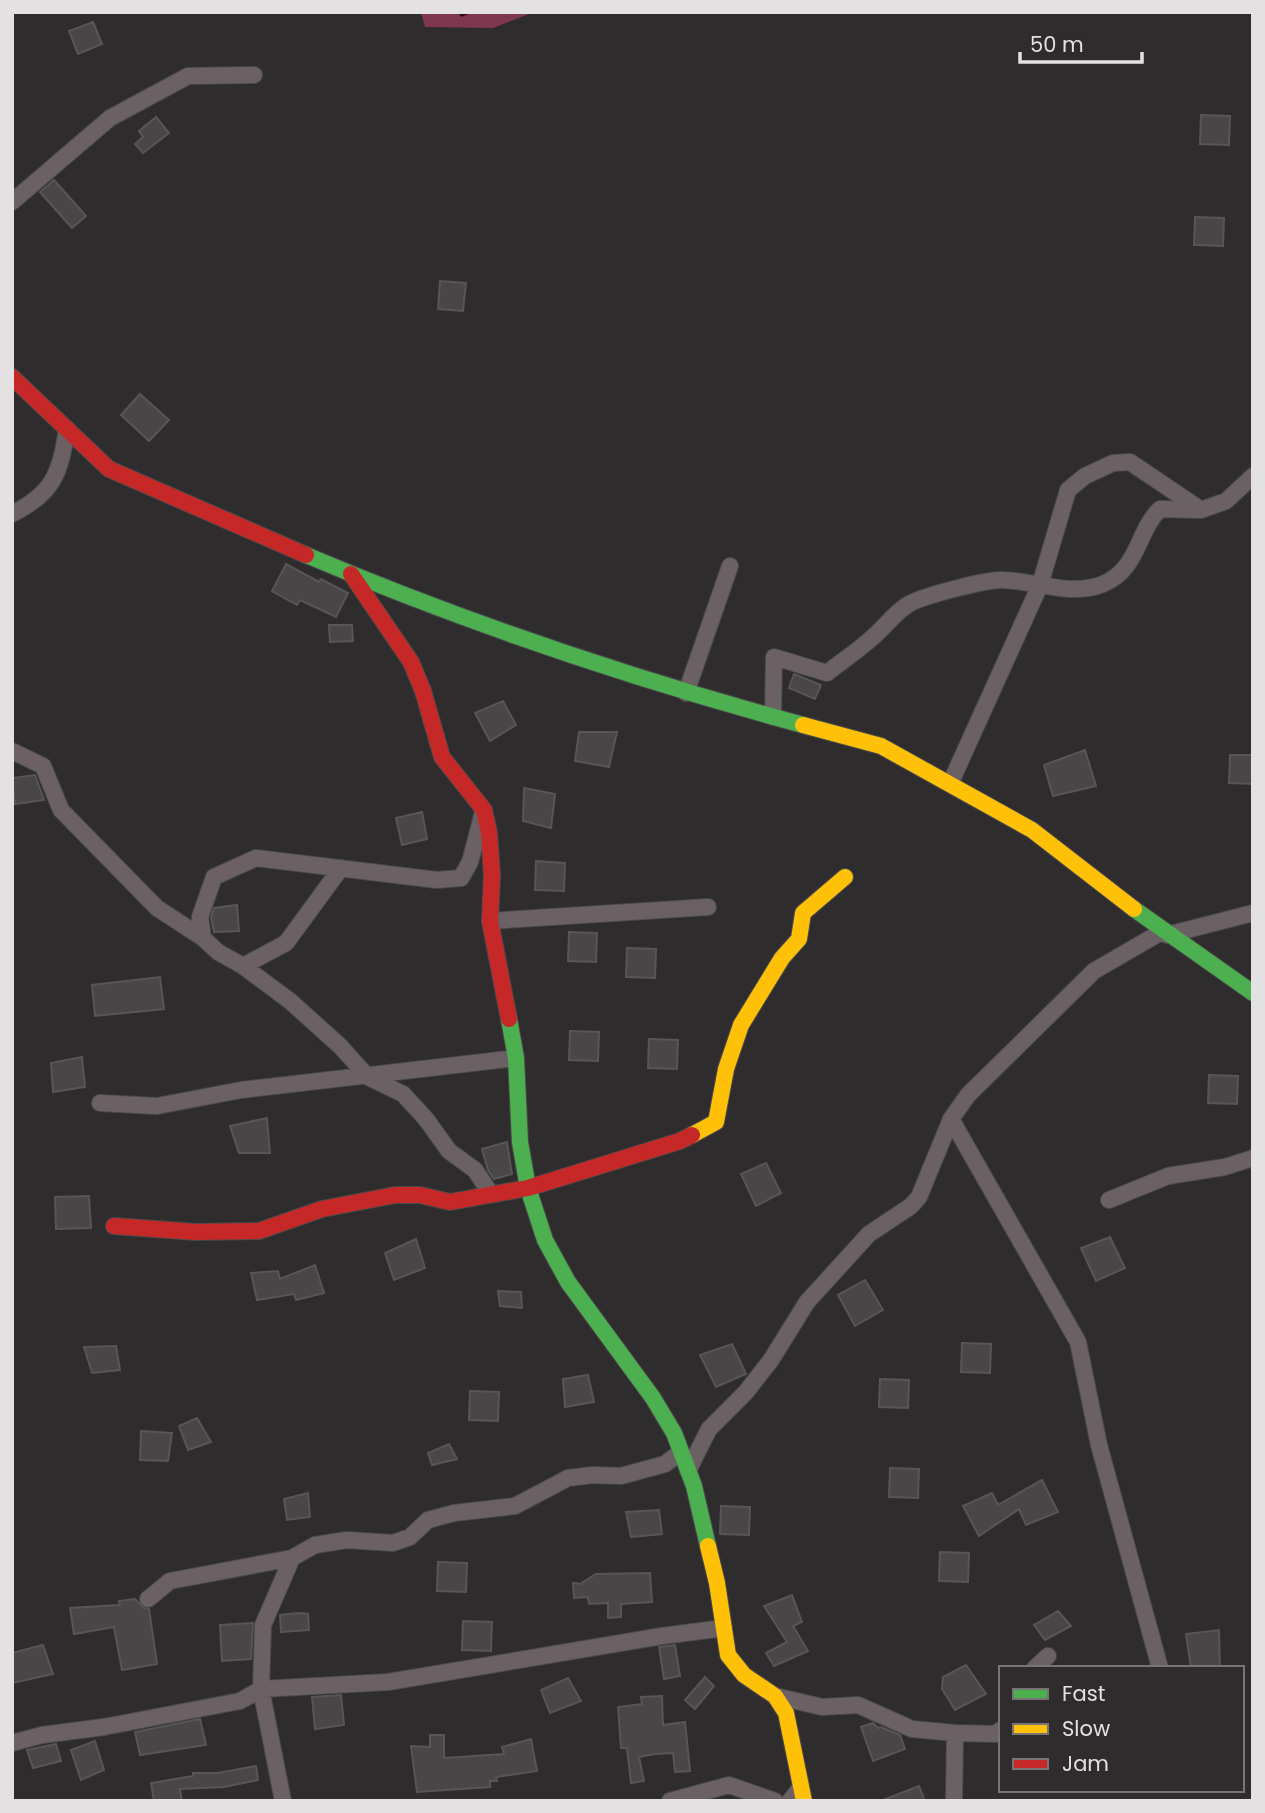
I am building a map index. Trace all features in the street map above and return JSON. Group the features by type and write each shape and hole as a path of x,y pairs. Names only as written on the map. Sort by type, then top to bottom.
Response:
{"street":[{"path":"12,202 110,118 188,76 254,75"},
{"path":"12,377 109,469 351,574 686,693 881,746 1032,830 1165,933 1253,993"},
{"path":"12,514 25,508 50,486 61,464 67,429"},
{"path":"950,785 1040,585 1068,490 1085,476 1113,463 1130,462 1200,510"},
{"path":"773,717 774,657 827,673 873,637 907,604 936,594 1000,580 1079,590 1105,583 1128,566 1152,517 1160,509 1200,510 1226,501 1253,476"},
{"path":"686,693 730,566"},
{"path":"351,574 411,662 423,691 442,757 484,810 489,833 492,875 490,921 516,1058 520,1142 528,1188 545,1240 568,1282 653,1398 674,1433 691,1478 717,1583 728,1655 744,1675 775,1696 822,1707 858,1705 912,1729 955,1734 995,1734 999,1731"},
{"path":"383,586 383,621"},
{"path":"12,751 43,766 61,810 157,908 290,1001 340,1046 368,1077 403,1094 426,1119 449,1152 475,1170 491,1194"},
{"path":"203,938 200,917 214,877 256,858 437,880 460,878 470,862 484,810"},
{"path":"243,966 286,943 341,868"},
{"path":"114,1226 196,1232 259,1231 322,1209 395,1195 420,1195 450,1202 528,1188 680,1142 716,1122 726,1069 741,1025 782,958 799,939 803,913 845,877"},
{"path":"490,921 708,907"},
{"path":"691,1478 709,1429 755,1382 807,1302 869,1234 911,1206 919,1197 951,1119 968,1095 1094,971 1165,933 1253,913"},
{"path":"100,1103 157,1106 242,1090 516,1058"},
{"path":"951,1119 1078,1342 1099,1445 1159,1666"},
{"path":"1109,1200 1168,1176 1225,1167 1253,1158"},
{"path":"148,1599 170,1581 292,1558 315,1545 347,1540 393,1543 410,1537 428,1520 454,1513 515,1506 568,1478 621,1476 666,1464 681,1452"},
{"path":"666,1464 691,1478"},
{"path":"283,1801 261,1689 263,1625 292,1558"},
{"path":"12,1743 42,1735 104,1727 240,1701 261,1689 388,1682 724,1628"},
{"path":"1037,1666 1048,1656"},
{"path":"775,1696 786,1713 802,1794 790,1801"},
{"path":"954,1801 955,1734"},
{"path":"670,1801 729,1785 775,1801"}],"shaded area":[{"path":"421,12 534,12 493,28 425,27"}],"building":[{"path":"93,22 102,44 78,54 69,31"},
{"path":"1201,115 1230,116 1229,145 1200,144"},
{"path":"156,117 169,133 143,153 135,144 143,137 139,131"},
{"path":"54,180 86,216 72,228 40,192"},
{"path":"1195,217 1224,218 1223,246 1194,245"},
{"path":"440,281 466,283 463,311 438,309"},
{"path":"140,394 169,420 149,441 121,415"},
{"path":"286,564 319,582 321,579 348,593 336,617 300,600 297,605 272,591"},
{"path":"329,625 352,625 353,641 330,642"},
{"path":"794,674 821,685 815,699 789,688"},
{"path":"503,701 516,725 490,741 475,713"},
{"path":"579,732 617,732 609,767 575,761"},
{"path":"1085,750 1096,786 1053,796 1044,765"},
{"path":"1230,755 1253,755 1253,784 1229,783"},
{"path":"35,775 44,800 15,804 12,778"},
{"path":"524,788 555,794 551,828 523,821"},
{"path":"422,812 427,839 402,845 396,818"},
{"path":"536,861 565,863 564,891 535,890"},
{"path":"237,905 239,931 214,932 211,917 214,908"},
{"path":"569,932 597,933 596,962 568,961"},
{"path":"627,948 656,949 655,978 626,977"},
{"path":"160,977 164,1009 95,1016 92,985"},
{"path":"570,1031 599,1032 598,1061 569,1060"},
{"path":"649,1039 678,1040 677,1069 648,1068"},
{"path":"82,1057 85,1087 53,1092 51,1063"},
{"path":"1209,1075 1238,1076 1237,1104 1208,1103"},
{"path":"267,1118 270,1153 239,1153 230,1126"},
{"path":"507,1142 512,1174 494,1179 488,1170 482,1149"},
{"path":"766,1163 781,1193 756,1206 741,1174"},
{"path":"89,1196 91,1228 56,1229 55,1197"},
{"path":"1110,1237 1125,1268 1096,1281 1081,1248"},
{"path":"416,1239 425,1268 394,1280 385,1253"},
{"path":"315,1265 324,1293 296,1300 294,1294 257,1300 251,1273 278,1271 280,1279"},
{"path":"865,1280 883,1310 855,1326 838,1295"},
{"path":"498,1291 521,1292 522,1308 500,1306"},
{"path":"962,1343 991,1344 990,1373 961,1372"},
{"path":"732,1344 746,1374 716,1387 700,1355"},
{"path":"116,1346 120,1370 92,1373 84,1347"},
{"path":"588,1375 594,1402 565,1407 563,1379"},
{"path":"880,1379 909,1380 908,1408 879,1407"},
{"path":"470,1391 499,1392 498,1421 469,1420"},
{"path":"197,1418 211,1442 188,1450 179,1426"},
{"path":"141,1431 172,1433 168,1461 140,1460"},
{"path":"449,1444 457,1459 432,1465 428,1453"},
{"path":"890,1468 919,1469 918,1498 889,1497"},
{"path":"1042,1480 1058,1512 1026,1525 1019,1509 979,1536 963,1506 992,1493 998,1505"},
{"path":"308,1493 310,1517 287,1520 284,1499"},
{"path":"721,1506 750,1507 749,1535 720,1534"},
{"path":"659,1510 662,1534 631,1537 626,1512"},
{"path":"940,1552 969,1553 968,1582 939,1581"},
{"path":"438,1562 467,1563 466,1592 437,1591"},
{"path":"650,1573 652,1602 621,1604 621,1617 608,1618 608,1603 589,1604 588,1597 574,1598 573,1583 580,1584 596,1574"},
{"path":"792,1595 802,1622 793,1626 808,1651 774,1666 766,1653 787,1642 764,1606"},
{"path":"135,1599 149,1609 157,1664 122,1670 114,1627 74,1634 70,1608 120,1605 119,1601"},
{"path":"1058,1611 1071,1626 1045,1640 1034,1625"},
{"path":"308,1614 309,1630 281,1632 280,1615"},
{"path":"463,1621 492,1622 491,1651 462,1650"},
{"path":"253,1623 251,1659 222,1661 220,1625"},
{"path":"1219,1630 1220,1666 1191,1666 1186,1634"},
{"path":"43,1645 53,1674 12,1683 12,1653"},
{"path":"675,1645 680,1676 664,1679 659,1647"},
{"path":"966,1665 986,1694 955,1710 942,1689 943,1677"},
{"path":"705,1677 714,1686 695,1709 685,1700"},
{"path":"568,1678 581,1701 550,1713 541,1690"},
{"path":"341,1695 344,1725 315,1729 312,1697"},
{"path":"662,1696 663,1725 685,1722 690,1771 675,1772 673,1753 639,1757 644,1781 631,1783 627,1748 621,1748 618,1707 642,1704 641,1697"},
{"path":"200,1719 206,1745 140,1755 135,1732"},
{"path":"873,1723 878,1728 900,1735 905,1749 873,1761 861,1727"},
{"path":"430,1735 444,1735 444,1758 504,1754 502,1747 531,1739 537,1771 496,1777 497,1781 490,1781 490,1787 417,1792 411,1746 430,1747"},
{"path":"95,1741 104,1770 81,1780 71,1750"},
{"path":"56,1744 61,1761 33,1768 27,1750"},
{"path":"256,1766 258,1780 224,1787 180,1789 182,1801 154,1801 151,1783 193,1776 193,1773 218,1773"},
{"path":"919,1786 925,1801 883,1801 883,1800"}],"waterway":[{"path":"462,14 467,12"}],"traffic: fast":[{"path":"306,555 489,627 677,689 803,725"},
{"path":"1134,909 1253,993"},
{"path":"509,1019 516,1058 520,1142 528,1188 545,1240 568,1282 653,1398 674,1433 694,1486 708,1546"}],"traffic: slow":[{"path":"803,725 881,746 1032,830 1134,909"},
{"path":"692,1135 716,1122 726,1069 741,1025 782,958 799,939 803,913 845,877"},
{"path":"708,1546 717,1583 728,1655 744,1675 775,1696 786,1713 804,1801"}],"traffic: jam":[{"path":"12,377 109,469 306,555"},
{"path":"351,574 411,662 423,691 442,757 484,810 489,833 492,875 490,921 509,1019"},
{"path":"114,1226 196,1232 259,1231 322,1209 395,1195 420,1195 450,1202 528,1188 692,1135"}]}
